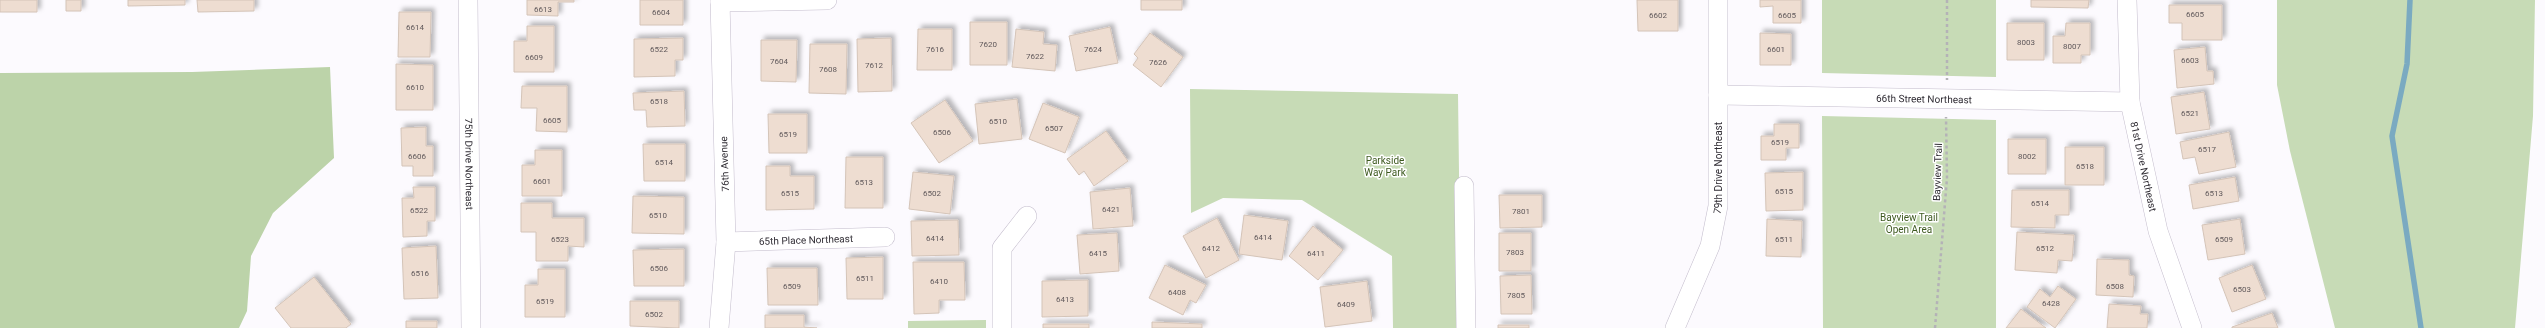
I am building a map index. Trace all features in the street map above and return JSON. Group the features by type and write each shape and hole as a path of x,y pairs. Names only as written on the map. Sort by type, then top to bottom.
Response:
{"street":[{"name":"75th Drive Northeast","path":"468,0 471,328"},
{"path":"720,1 826,0"},
{"name":"79th Drive Northeast","path":"1675,328 1710,246 1718,206 1718,0"},
{"name":"81st Drive Northeast","path":"2127,0 2130,102 2158,231 2192,328"},
{"name":"76th Avenue","path":"719,328 726,242 720,1"},
{"name":"66th Street Northeast","path":"1718,95 2130,102"},
{"path":"1464,186 1466,328"},
{"path":"1002,328 1002,248 1027,216"},
{"name":"65th Place Northeast","path":"726,242 885,236"}],"path":[{"path":"1946,0 1947,82"},
{"name":"Bayview Trail","path":"1935,328 1946,178 1946,112"}],"green space":[{"path":"1822,0 1996,0 1996,77 1822,73"},
{"path":"2277,0 2535,0 2533,116 2515,328 2335,328 2290,151 2277,85"},
{"path":"330,67 334,158 273,213 251,256 247,311 239,328 0,328 0,73 192,72"},
{"name":"Parkside Way Park","path":"1190,89 1458,94 1461,328 1393,328 1392,256 1302,200 1223,198 1191,213"},
{"name":"Bayview Trail Open Area","path":"1822,116 1996,120 1996,328 1823,328"},
{"path":"986,320 986,328 908,328 908,321"}],"building":[{"path":"0,0 37,0 37,12 0,12"},
{"path":"66,0 81,0 81,11 66,11"},
{"path":"128,0 185,0 185,5 128,6"},
{"path":"197,0 254,0 254,11 198,12"},
{"path":"527,0 574,0 574,2 558,2 558,16 527,15"},
{"path":"640,0 683,0 683,25 640,25"},
{"path":"1141,0 1182,0 1182,10 1141,10"},
{"path":"1637,0 1678,0 1678,31 1638,31"},
{"path":"1760,0 1801,0 1801,23 1773,23 1773,6 1760,7"},
{"path":"2031,0 2089,0 2088,8 2031,7"},
{"path":"2169,5 2222,5 2222,40 2182,40 2182,23 2169,23"},
{"path":"399,12 431,12 430,57 398,57"},
{"path":"970,22 1007,22 1007,65 970,65"},
{"path":"2007,23 2044,23 2044,60 2007,60"},
{"path":"2066,23 2090,23 2090,55 2081,55 2081,63 2053,63 2053,36 2065,36"},
{"path":"527,26 554,26 554,72 514,72 514,41 527,41"},
{"path":"1110,27 1118,63 1076,71 1069,36"},
{"path":"918,29 952,29 952,70 917,70"},
{"path":"1016,29 1044,32 1043,44 1057,45 1055,71 1012,67"},
{"path":"1150,33 1183,57 1161,87 1133,65 1138,58 1134,54"},
{"path":"1760,33 1791,34 1791,65 1760,65"},
{"path":"683,38 683,60 675,60 675,76 634,77 634,39"},
{"path":"891,38 892,91 858,92 857,39"},
{"path":"761,40 797,40 796,82 761,81"},
{"path":"810,44 847,44 846,94 809,93"},
{"path":"2205,47 2207,71 2213,71 2214,84 2177,88 2174,50"},
{"path":"396,64 433,65 433,110 396,110"},
{"path":"522,86 567,86 567,132 536,131 537,108 521,108"},
{"path":"684,91 685,126 647,127 646,110 634,110 633,93"},
{"path":"2204,92 2210,129 2176,134 2171,97"},
{"path":"1017,99 1022,139 979,144 975,104"},
{"path":"945,100 973,141 939,163 911,123"},
{"path":"1043,103 1079,117 1065,153 1029,139"},
{"path":"768,114 807,114 807,153 769,153"},
{"path":"1774,124 1799,124 1799,148 1786,148 1786,160 1761,160 1761,136 1774,136"},
{"path":"426,127 426,146 433,146 433,176 413,176 413,166 402,166 401,128"},
{"path":"1106,131 1128,161 1094,186 1084,171 1079,175 1067,159"},
{"path":"2229,132 2236,167 2199,174 2195,157 2183,159 2180,142"},
{"path":"2008,139 2046,139 2046,174 2008,174"},
{"path":"643,144 685,144 685,181 644,181"},
{"path":"2065,147 2104,147 2104,185 2065,185"},
{"path":"535,150 562,150 562,196 522,196 522,165 535,165"},
{"path":"846,157 883,157 883,208 845,208"},
{"path":"766,166 790,166 790,176 814,176 814,209 766,210"},
{"path":"913,172 954,176 950,214 909,209"},
{"path":"1803,172 1803,210 1766,211 1765,173"},
{"path":"2235,177 2239,201 2193,209 2189,185"},
{"path":"413,187 435,187 435,221 427,221 427,236 403,237 402,198 414,198"},
{"path":"1130,188 1133,226 1093,229 1090,192"},
{"path":"2012,190 2069,190 2069,215 2055,215 2055,228 2011,227"},
{"path":"1499,195 1542,195 1542,227 1500,228"},
{"path":"633,196 684,197 684,234 632,233"},
{"path":"521,203 552,203 552,218 584,218 584,247 568,246 568,261 536,261 536,232 521,232"},
{"path":"1244,215 1288,221 1282,260 1239,254"},
{"path":"1217,218 1239,260 1206,278 1183,236"},
{"path":"1767,219 1802,221 1801,257 1766,256"},
{"path":"2240,219 2245,254 2208,260 2202,225"},
{"path":"958,220 959,255 912,256 911,221"},
{"path":"1313,226 1343,250 1318,280 1289,256"},
{"path":"2017,232 2074,235 2072,261 2058,260 2057,273 2015,270"},
{"path":"1117,233 1119,271 1080,274 1077,235"},
{"path":"1499,233 1531,233 1531,271 1499,271"},
{"path":"436,246 438,298 404,299 402,248"},
{"path":"684,249 684,286 634,286 633,250"},
{"path":"883,257 883,299 847,299 846,258"},
{"path":"2097,259 2129,260 2129,275 2134,276 2133,297 2096,295"},
{"path":"913,262 964,262 965,300 939,300 939,313 914,314"},
{"path":"1165,265 1206,285 1196,303 1190,300 1183,315 1149,298"},
{"path":"2252,265 2266,299 2232,312 2219,278"},
{"path":"767,268 817,268 818,305 768,305"},
{"path":"538,269 565,269 565,317 525,317 525,285 538,285"},
{"path":"1531,275 1532,314 1501,314 1500,276"},
{"path":"314,277 351,324 346,328 291,328 275,308"},
{"path":"1088,280 1088,316 1042,317 1042,281"},
{"path":"1367,281 1372,321 1325,327 1320,287"},
{"path":"2058,286 2076,299 2055,328 2027,307 2040,289 2050,297"},
{"path":"630,301 679,301 679,328 630,326"},
{"path":"2109,304 2141,306 2140,314 2148,314 2147,328 2107,328"},
{"path":"2021,309 2046,328 2006,328"},
{"path":"2272,313 2278,328 2232,328 2232,327"},
{"path":"765,315 804,315 804,327 817,328 765,328"},
{"path":"406,321 437,321 437,328 406,328"},
{"path":"1152,322 1202,324 1202,328 1152,328"},
{"path":"1043,324 1089,324 1089,328 1043,328"},
{"path":"1498,325 1529,325 1529,328 1498,328"}],"waterway":[{"path":"2410,0 2407,64 2392,136 2421,328"}]}
